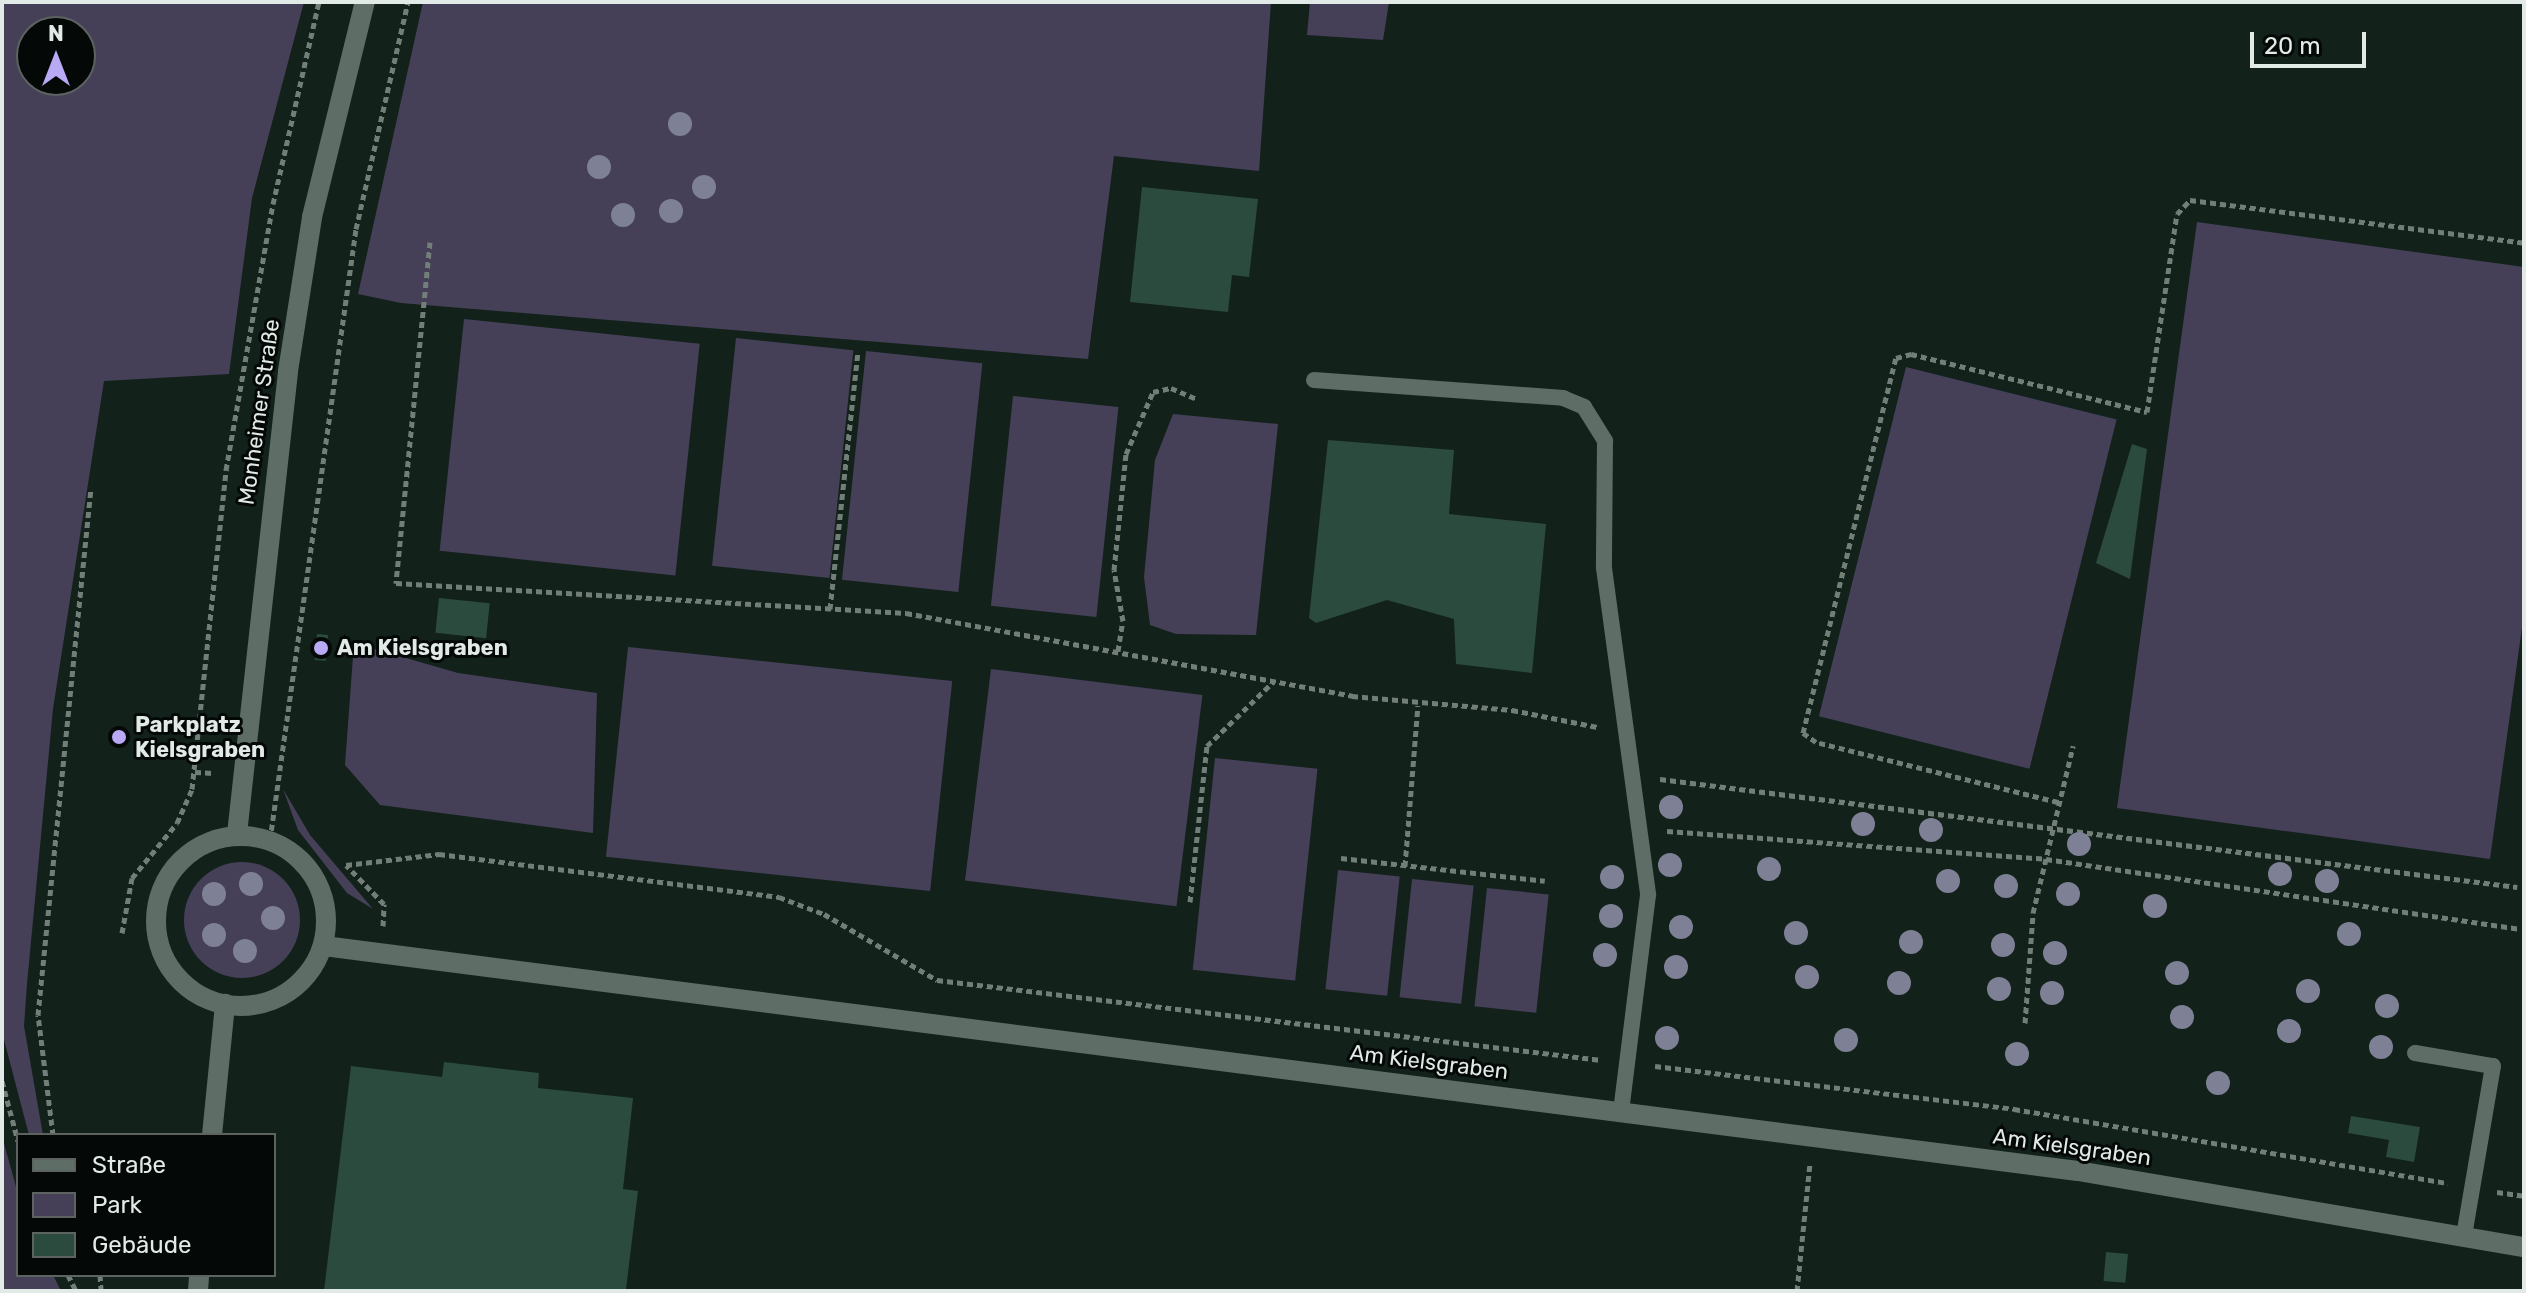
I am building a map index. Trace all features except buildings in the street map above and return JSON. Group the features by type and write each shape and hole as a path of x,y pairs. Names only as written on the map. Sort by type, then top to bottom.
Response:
{"street":[{"name":"Monheimer Straße","path":"237,834 288,371 312,217 365,2"},
{"path":"237,834 270,840 298,856 318,882 327,913 324,946 310,973 286,995 256,1006 225,1004 189,987 163,957 156,903 185,855 237,834"},
{"name":"Am Kielsgraben","path":"324,946 1813,1135 2524,1247"},
{"path":"212,1133 225,1004"}],"lane":[{"path":"1314,380 1540,394 1584,407 1596,420 1609,467 1604,568 1648,895 1621,1111"},
{"path":"2415,1053 2493,1066 2464,1236"}],"path":[{"path":"122,933 132,878 177,823 192,789 226,470 273,204 319,2"},
{"path":"270,840 356,229 408,2"},
{"path":"2058,802 1816,742 1803,733 1896,358 1911,354 2147,412 2177,214 2190,200 2524,243"},
{"path":"430,242 396,583 906,613 1418,706 1512,710 1625,731"},
{"path":"830,609 858,352"},
{"path":"1118,651 1123,621 1114,570 1126,454 1153,392 1171,388 1197,399"},
{"path":"53,1133 38,1015 91,488"},
{"path":"1190,902 1207,746 1274,681"},
{"path":"1405,866 1418,706"},
{"path":"2025,1023 2046,859 2073,746"},
{"path":"1631,776 2053,824 2517,887"},
{"path":"1638,829 2046,859 2519,929"},
{"path":"381,954 384,904 346,865 439,854 779,897 824,914 937,980 2014,1109 2524,1196"},
{"path":"1341,858 1545,881"},
{"path":"2,1081 16,1134"},
{"path":"1797,1291 1813,1135"},
{"path":"70,1277 76,1291"}],"green space":[{"path":"2,2 304,2 252,198 229,374 104,381 53,709 27,984 24,1026 43,1133 28,1133 2,1032"},
{"path":"423,2 1271,2 1259,171 1114,156 1088,359 401,303 358,294"},
{"path":"1310,2 1389,2 1383,40 1307,35"},
{"path":"2197,222 2524,267 2524,613 2490,859 2117,808"},
{"path":"464,319 700,344 675,575 440,551"},
{"path":"736,338 853,350 829,578 712,566"},
{"path":"866,351 982,363 958,592 842,580"},
{"path":"1906,367 2117,419 2029,769 1819,716"},
{"path":"1013,396 1118,407 1096,617 991,606"},
{"path":"1173,414 1278,424 1256,635 1176,634 1150,625 1144,577 1155,460"},
{"path":"354,643 458,673 597,693 593,833 380,805 345,765"},
{"path":"628,647 952,681 930,891 606,857"},
{"path":"991,669 1202,695 1176,906 965,880"},
{"path":"1215,758 1317,769 1295,981 1193,970"},
{"path":"283,789 310,835 373,909 347,893 298,830"},
{"path":"242,862 264,866 283,879 296,898 300,920 296,942 283,961 264,974 242,978 220,974 201,961 188,942 184,920 188,898 201,879 220,866"},
{"path":"1338,870 1400,876 1387,996 1325,989"},
{"path":"1412,879 1474,885 1461,1004 1400,997"},
{"path":"1487,888 1549,894 1536,1013 1475,1006"},
{"path":"2,1136 16,1187 16,1277 54,1277 61,1291 2,1291"}],"place":[{"name":"Am Kielsgraben","path":"321,648"},
{"name":"Parkplatz Kielsgraben","path":"119,737"}]}
